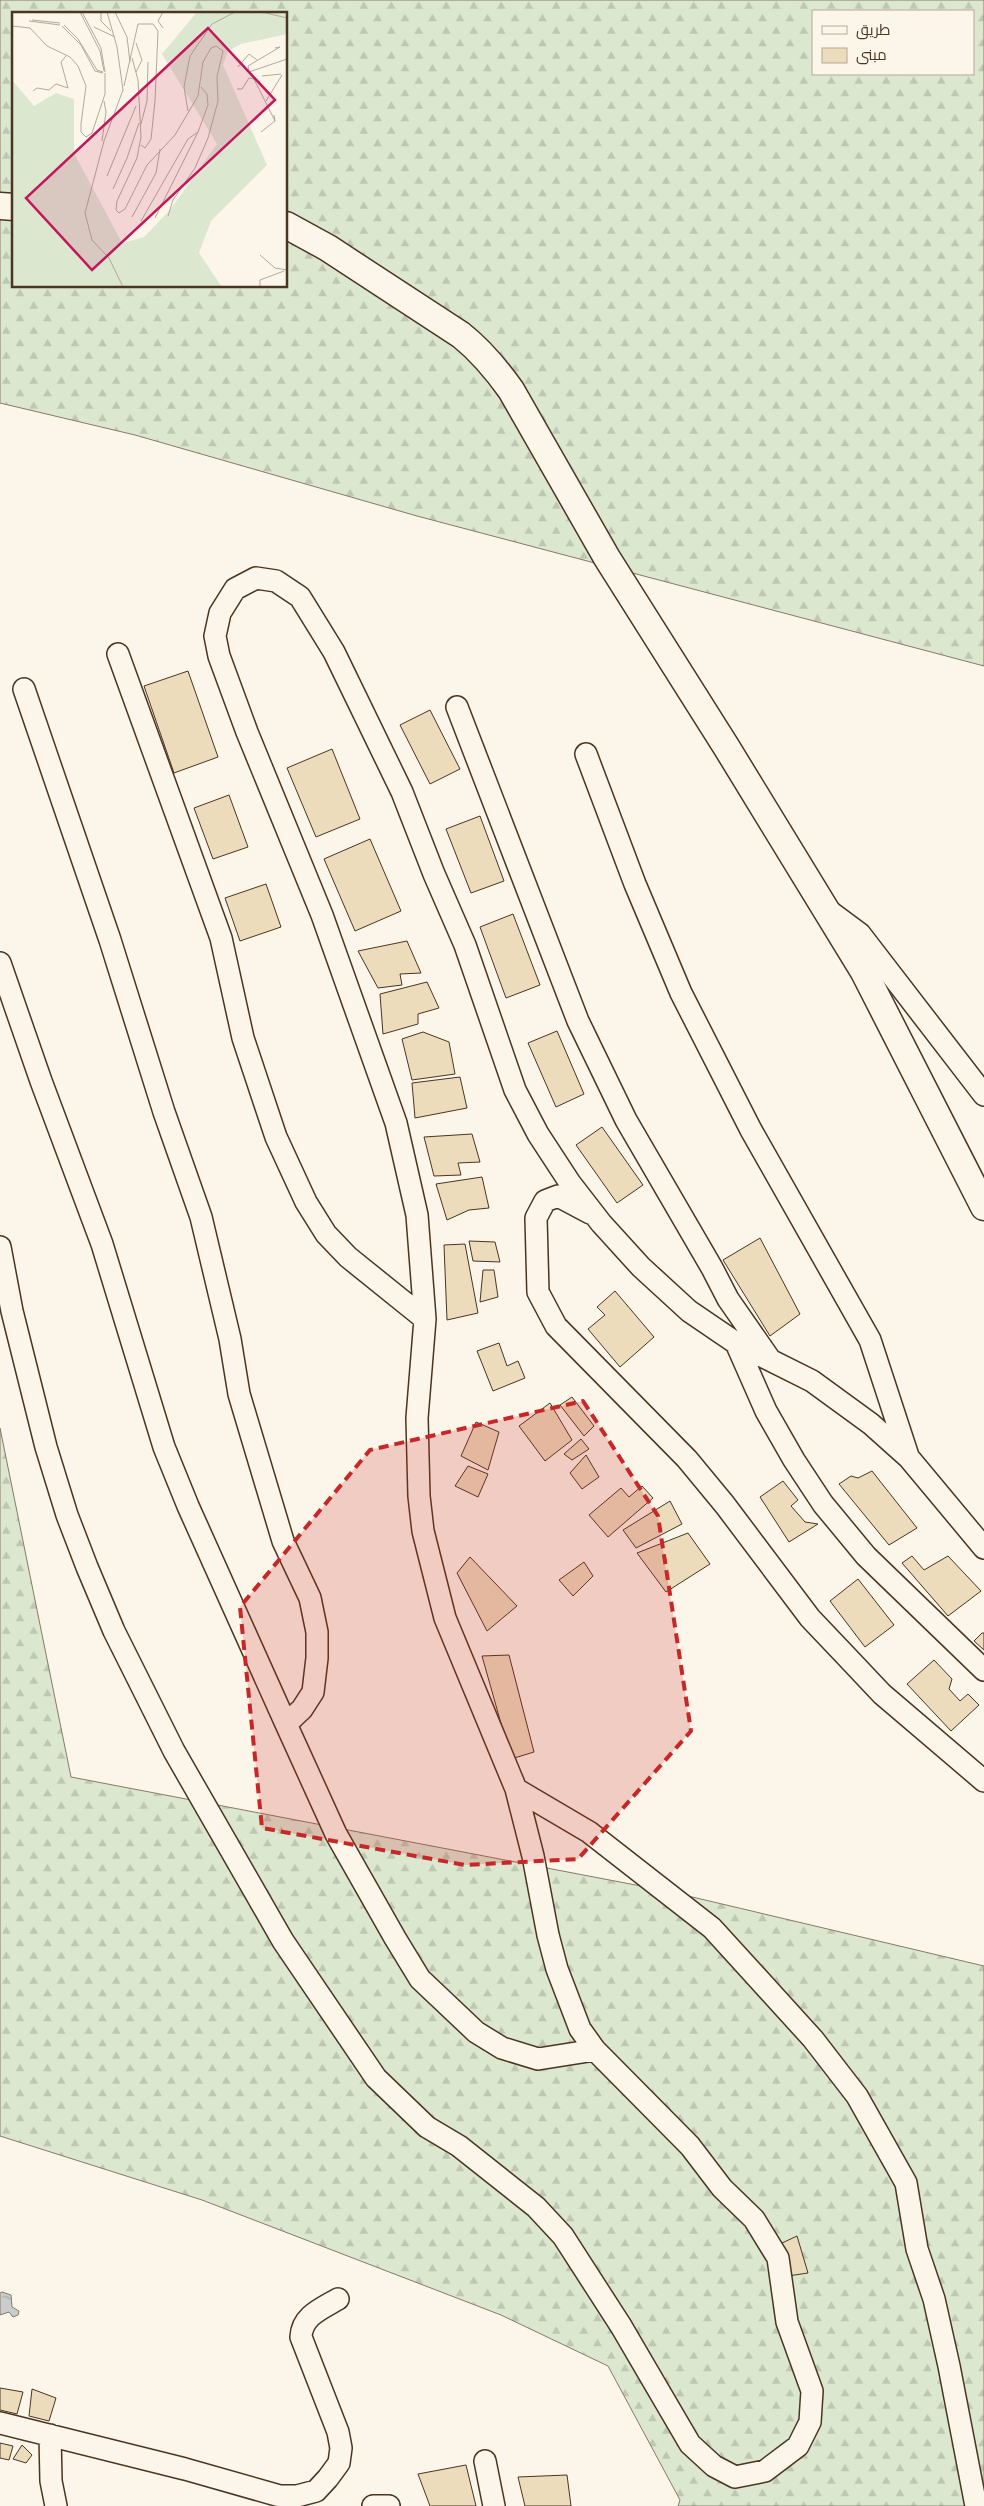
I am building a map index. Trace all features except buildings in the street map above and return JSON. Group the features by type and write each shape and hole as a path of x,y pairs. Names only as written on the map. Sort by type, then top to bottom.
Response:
{"main road":[{"path":"288,226 328,248 445,323 479,350 497,369 607,558 687,683 864,972 984,1208"}],"street":[{"path":"0,1247 12,1311 46,1447 67,1516 91,1576 114,1631 174,1751 284,1941 376,2078 427,2127 459,2146 536,2207 563,2236 621,2326 690,2444 714,2466 735,2477 765,2471 798,2446 810,2422 812,2391 787,2322 778,2258 754,2219 722,2188 690,2146 595,2050 580,2029 558,1969 548,1935 533,1856 516,1789 445,1618 423,1531 419,1496 417,1418 424,1319 417,1215 396,1123 322,915 247,732 219,656 215,636 220,613 235,589 256,578 276,581 300,597 334,652 402,792 434,874 466,945 515,1090 543,1142 570,1183 641,1267 689,1311 736,1343 812,1381 871,1424 909,1458 984,1548"},
{"path":"118,654 221,938 243,1038 276,1137 306,1202 326,1234 348,1257 424,1319"},
{"path":"24,690 110,940 164,1112 201,1217 230,1339 239,1394 283,1541 310,1598 317,1632 317,1658 313,1692 302,1709 286,1724"},
{"path":"457,707 578,1021 626,1120 728,1299 770,1359"},
{"path":"586,754 635,884 681,993 751,1130 870,1340 909,1458"},
{"path":"826,910 844,920 860,934 984,1095"},
{"path":"0,964 102,1244 164,1447 188,1506 336,1834 420,1979 476,2032 502,2048 538,2058 595,2050"},
{"path":"597,1216 558,1196 546,1201 536,1218 538,1292 556,1326 687,1459 726,1505 810,1618 882,1694 984,1781"},
{"path":"736,1343 766,1412 794,1460 824,1504 866,1556 984,1670"},
{"path":"516,1789 590,1832 712,1928 813,2039 856,2096 906,2184 917,2249 934,2299 950,2366 976,2506"},
{"path":"0,2423 185,2469 280,2496 297,2496 316,2491 339,2463 342,2448 338,2432 301,2337 301,2329 313,2313 338,2299"},
{"path":"50,2435 51,2481 56,2506"},
{"path":"485,2461 494,2506"},
{"path":"373,2506 389,2506"}],"highlighted area":[{"path":"583,1401 658,1516 691,1731 578,1859 465,1865 262,1828 240,1607 370,1450"}],"green space":[{"path":"0,0 984,0 984,666 417,516 135,435 0,403"},
{"path":"0,1428 71,1777 667,1891 984,1966 984,2506 678,2506 680,2500 608,2366 501,2315 202,2200 0,2136"}],"water":[{"path":"0,2293 11,2295 12,2307 19,2311 18,2315 13,2317 9,2312 0,2315"}]}
